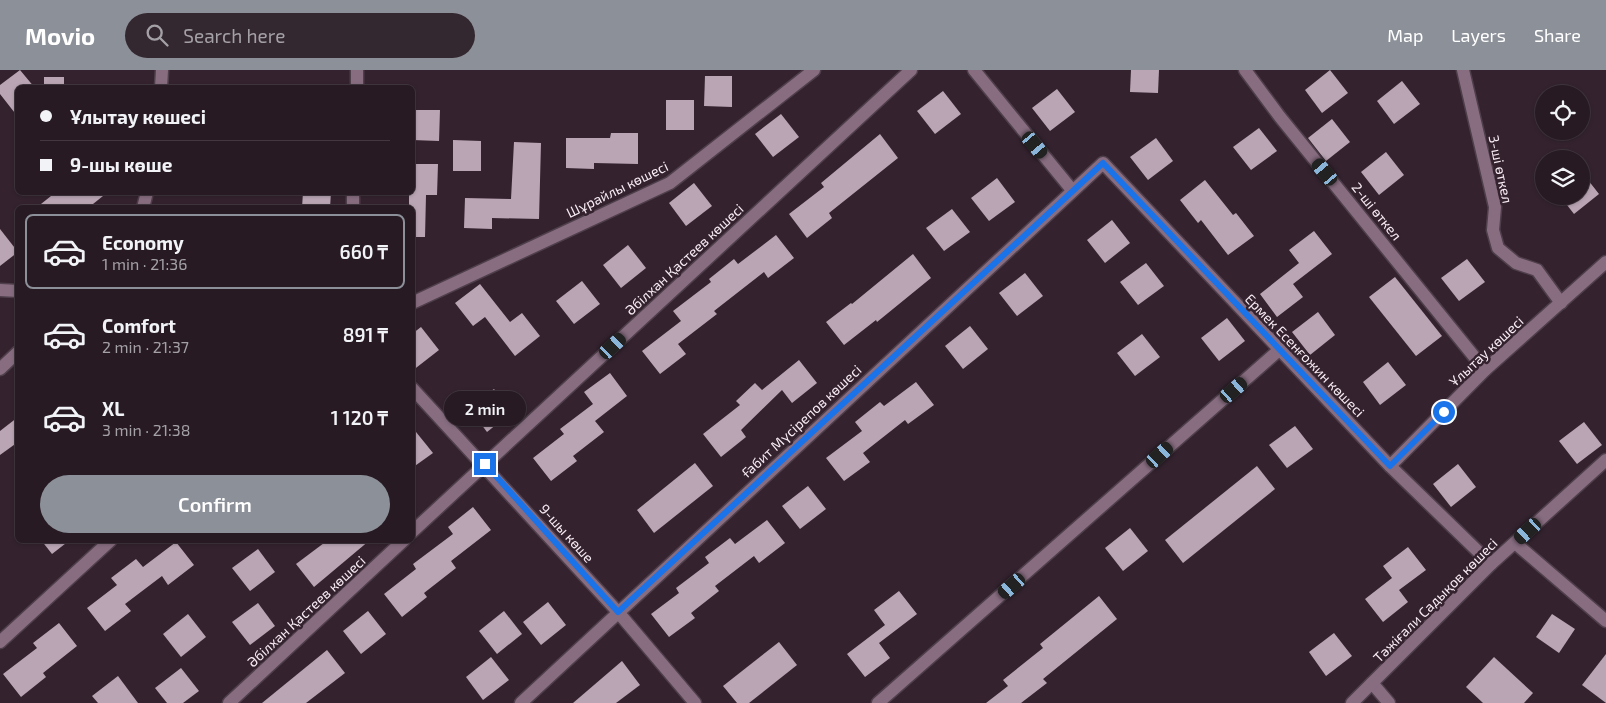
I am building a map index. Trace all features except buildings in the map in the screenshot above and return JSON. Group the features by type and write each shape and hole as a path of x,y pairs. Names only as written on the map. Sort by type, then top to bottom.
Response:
{"street":[{"path":"161,85 162,70"},
{"path":"357,70 357,85"},
{"name":"Шұрайлы көшесі","path":"415,301 670,183 814,70"},
{"name":"Әбілхан Қастеев көшесi","path":"415,529 911,70"},
{"path":"974,70 1072,190"},
{"name":"2-шi өткел","path":"1245,70 1280,118 1485,370"},
{"name":"3-шi өткел","path":"1463,70 1495,207 1493,230 1498,248 1516,263 1537,270 1560,303"},
{"name":"Ғабит Мүсірепов көшесi","path":"521,703 1103,163"},
{"name":"Ермек Есенғожин көшесі","path":"1103,163 1390,466 1491,564"},
{"name":"Ұлытау көшесi","path":"1390,466 1485,370 1606,262"},
{"path":"0,290 15,291"},
{"path":"878,703 1279,350"},
{"path":"0,369 15,355"},
{"name":"9-шы көше","path":"415,391 485,464 618,612 695,703"},
{"name":"Тәжіғали Садықов көшесі","path":"1352,703 1491,564 1606,460"},
{"path":"1515,542 1606,621"},
{"path":"0,642 108,543"},
{"name":"Әбілхан Қастеев көшесi","path":"229,703 401,543"},
{"path":"1372,683 1389,703"}],"route":[{"path":"485,464 618,612 1103,163 1390,466 1444,412"}]}
